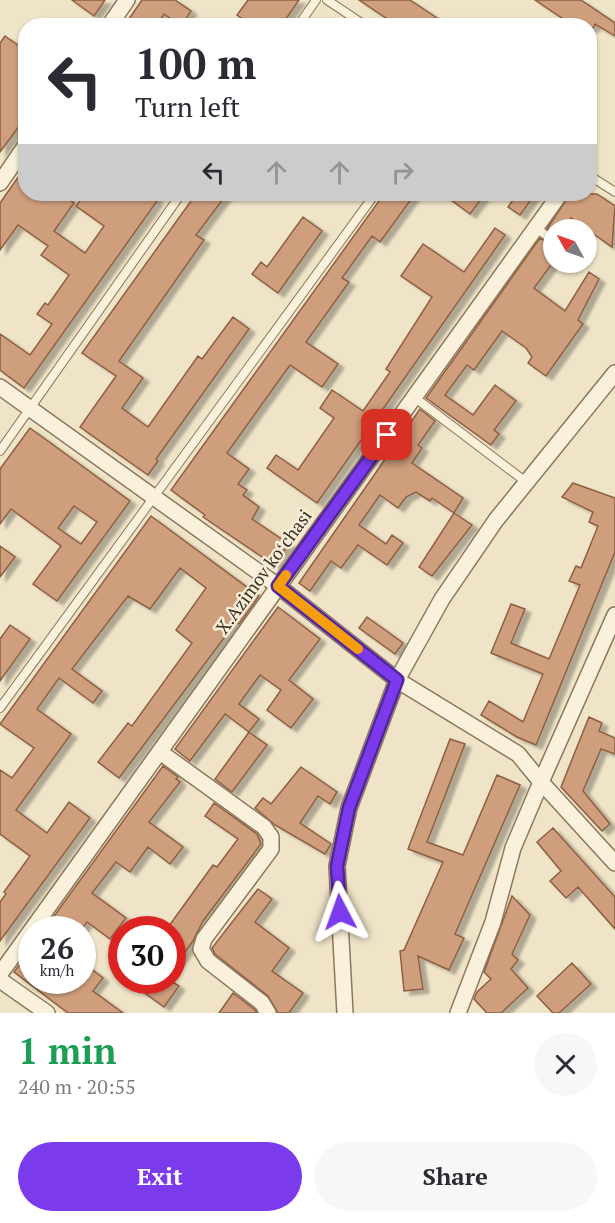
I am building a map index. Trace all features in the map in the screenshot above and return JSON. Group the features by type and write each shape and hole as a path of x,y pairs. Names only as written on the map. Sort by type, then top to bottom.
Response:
{"street":[{"path":"115,18 127,0"},
{"path":"0,183 18,157"},
{"name":"X.Azimov koʻchasi","path":"0,974 555,201"},
{"path":"345,1013 337,866 349,808 397,680 442,599 496,520 615,373"},
{"path":"0,387 278,586 397,680 518,754 615,863"},
{"path":"458,1013 493,922 513,848 615,615"},
{"path":"160,752 264,827 271,837 271,849 204,939 201,949 208,961 262,1003 267,1013"},
{"path":"0,980 47,1013"}],"lane":[{"path":"304,18 316,0"},
{"path":"327,0 354,18"},
{"path":"597,180 615,192"},
{"path":"0,451 176,201"},
{"path":"0,708 370,201"},
{"path":"536,228 543,233"},
{"path":"414,397 526,482"}],"building":[{"path":"72,0 105,0 94,16"},
{"path":"142,0 175,0 191,11 186,18 170,18 164,14 161,18 130,18"},
{"path":"248,0 299,0 287,18 241,18 237,15"},
{"path":"359,0 410,0 437,18 386,18"},
{"path":"535,0 581,0 615,23 615,36 597,25 597,18 562,18"},
{"path":"5,36 18,45 18,128 0,152 0,43"},
{"path":"18,177 18,201 71,201 74,203 54,231 85,253 104,226 76,206 80,201 157,201 24,388 0,370 0,334 30,355 52,324 37,314 45,303 48,305 69,275 41,255 48,246 18,225 0,250 0,203"},
{"path":"597,194 615,206 612,247 597,236 597,219 554,219 565,201 597,201"},
{"path":"191,201 222,201 196,235 204,240 119,361 143,378 122,408 148,427 198,356 202,359 233,317 249,329 156,459 158,461 148,475 80,427 116,376 82,353"},
{"path":"379,201 410,201 380,242 372,236 342,278 349,282 306,342 338,364 322,387 290,365 227,453 249,469 238,484 247,490 243,495 259,507 252,519 289,544 274,565 203,517 205,515 171,490"},
{"path":"452,201 480,201 470,214"},
{"path":"512,201 530,201 520,215 508,207"},
{"path":"303,217 322,231 278,293 252,274 261,262 267,267"},
{"path":"495,228 505,235 317,503 267,468 276,455 298,470 334,418 320,408 332,390 363,411 390,372 386,369 432,297 401,276 423,244 464,272"},
{"path":"540,238 543,240 543,273 545,273 534,288 565,311 588,273 599,279 578,320 583,324 546,376 528,363 532,357 526,348 502,331 474,370 467,365 445,395 473,415 495,385 516,401 494,430 499,434 491,445 426,398"},
{"path":"420,409 435,421 418,445 422,448 412,463 463,498 454,513 432,498 430,501 416,492 406,497 398,508 380,495 359,525 386,544 392,535 403,543 387,565 358,545 341,568 331,561 310,591 299,583"},
{"path":"30,428 130,501 57,601 33,584 61,546 11,509 0,524 0,469","holes":["74,506 97,522 81,544 58,528"]},
{"path":"573,483 615,498 615,552 536,745 517,737 481,715 489,701 523,722 543,674 491,653 511,604 525,609 511,643 549,659 580,585 569,581 576,566 581,568 598,526 589,522 593,512 562,497"},
{"path":"454,513 472,525 432,576 419,567"},
{"path":"151,516 259,596 239,624 236,622 119,778 98,762 128,723 132,726 192,643 176,630 206,588 180,568 150,609 128,596 72,669 102,691 93,703 59,678 37,709 71,734 16,810 47,833 69,802 90,818 0,941 0,902 6,894 4,892 30,856 0,834 0,770 12,778 34,748 0,724"},
{"path":"0,546 15,557 0,577"},
{"path":"278,607 320,639 289,680 313,699 291,728 267,710 281,690 260,675 239,704 259,719 249,732 225,714 190,761 175,749"},
{"path":"367,617 403,643 395,654 359,628"},
{"path":"10,625 30,639 0,681 0,639"},
{"path":"589,717 602,723 599,731 615,738 615,754 601,749 583,791 610,824 602,831 561,787"},
{"path":"249,732 267,745 232,792 215,779"},
{"path":"450,739 465,744 427,842 463,855 497,775 520,785 455,934 464,938 449,970 418,956 423,989 404,991 400,951 404,950 443,862 408,849"},
{"path":"163,766 178,777 176,779 180,782 149,822 183,847 170,864 148,847 130,872 116,862 92,893 123,916 108,916 108,938 96,929 96,916 54,916"},
{"path":"301,767 337,792 330,804 318,796 300,823 331,844 325,854 275,825 255,808 263,798 271,804"},
{"path":"214,803 257,834 261,844 203,921 186,951 186,916 176,916 213,865 217,867 238,839 205,816"},
{"path":"553,828 615,897 615,929 578,887 566,898 550,881 561,871 537,842"},
{"path":"258,889 272,899 255,922 289,948 272,971 303,993 289,1013 278,1013 268,996 215,954 212,948"},
{"path":"512,896 530,915 512,954 518,960 511,969 528,988 501,1013 487,1013 474,999 477,992 491,979 484,972"},
{"path":"572,963 591,984 559,1013 553,1013 537,996"},
{"path":"96,973 103,978 96,987"},
{"path":"96,993 123,1013 68,1013 43,994"},
{"path":"233,993 255,1010 257,1013 219,1013"},
{"path":"146,994 173,994 164,1007"}],"slow traffic":[{"path":"286,575 278,586 358,649"}],"route":[{"path":"340,912 337,866 349,808 397,680 278,586 387,435"}]}
